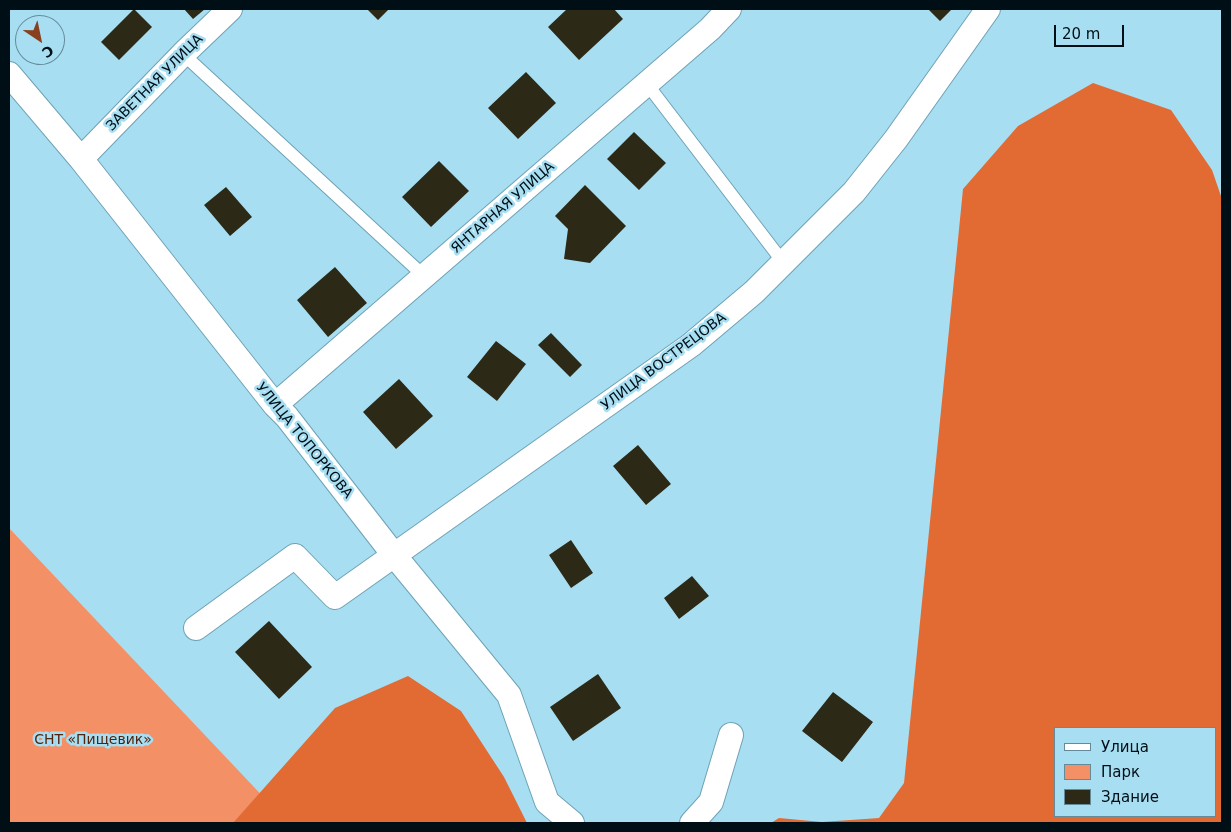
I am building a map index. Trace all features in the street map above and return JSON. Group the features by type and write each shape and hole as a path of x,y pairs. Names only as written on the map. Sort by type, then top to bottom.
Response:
{"street":[{"name":"ЗАВЕТНАЯ УЛИЦА","path":"81,159 182,54 230,9"},
{"name":"ЯНТАРНАЯ УЛИЦА","path":"275,404 647,84 710,29 729,9"},
{"name":"УЛИЦА ВОСТРЕЦОВА","path":"196,628 294,556 335,597 691,345 754,292 854,192 896,139 988,9"},
{"name":"УЛИЦА ТОПОРКОВА","path":"9,74 81,159 275,404 288,417 394,555 509,694 547,802 572,823"},
{"path":"692,823 711,802 731,735"}],"lane":[{"path":"182,54 424,276"},
{"path":"647,84 782,262"}],"green space":[{"name":"СНТ «Пищевик»","path":"9,528 288,823 9,823"}],"shaded area":[{"path":"1093,83 1171,110 1212,170 1222,199 1222,823 771,823 779,818 822,822 879,818 904,783 963,189 1018,126"},
{"path":"408,676 461,711 504,777 527,823 233,823 335,708"}],"building":[{"path":"134,9 152,27 119,60 101,42"},
{"path":"184,9 205,9 193,19"},
{"path":"367,9 389,9 378,20"},
{"path":"567,9 614,9 623,19 579,60 548,27"},
{"path":"928,9 952,9 940,21"},
{"path":"526,72 556,103 518,139 488,108"},
{"path":"634,132 666,163 639,190 607,159"},
{"path":"439,161 469,191 431,227 402,197"},
{"path":"585,185 626,226 590,263 564,259 568,229 555,216"},
{"path":"226,187 252,217 230,236 204,205"},
{"path":"335,267 367,303 328,337 297,300"},
{"path":"551,333 582,365 570,377 538,345"},
{"path":"496,341 526,364 497,401 467,377"},
{"path":"399,379 433,416 396,449 363,412"},
{"path":"638,445 671,484 646,505 613,466"},
{"path":"571,540 593,573 571,588 549,555"},
{"path":"692,576 709,596 679,619 664,598"},
{"path":"269,621 312,667 279,699 235,652"},
{"path":"598,674 621,708 573,741 550,707"},
{"path":"833,692 873,722 842,762 802,731"}]}
